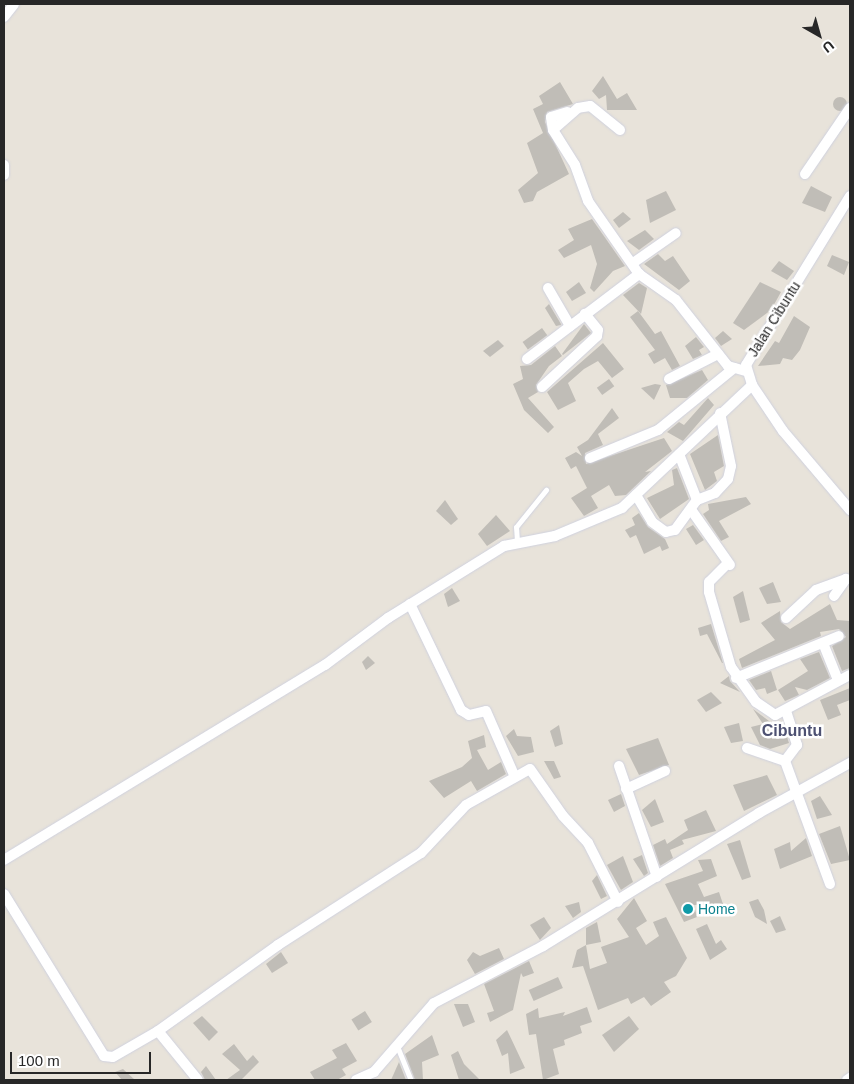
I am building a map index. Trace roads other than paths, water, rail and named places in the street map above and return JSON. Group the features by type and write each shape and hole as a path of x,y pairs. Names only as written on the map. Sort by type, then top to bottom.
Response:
{"street":[{"path":"4,17 14,4"},
{"path":"553,130 578,108 590,106 620,130"},
{"path":"805,174 850,108"},
{"path":"567,112 551,117 553,130 574,165 588,201 639,274 676,300 718,354 734,368 746,371"},
{"path":"4,165 4,175"},
{"name":"Jalan Cibuntu","path":"850,196 748,361 746,371 752,385 782,431 850,510"},
{"path":"633,263 676,234"},
{"path":"527,359 639,274"},
{"path":"548,288 570,326"},
{"path":"542,387 597,336 598,330 585,314"},
{"path":"670,379 718,354"},
{"path":"590,458 658,430 734,368"},
{"path":"4,860 324,664 410,604 518,541 555,536 614,513 636,495 720,413 752,385"},
{"path":"636,495 652,522 666,532 675,530 692,511 697,500 715,493 728,479 731,466 720,413"},
{"path":"679,454 697,500"},
{"path":"692,511 723,558 709,582 709,592 736,678 770,712 786,711 838,680 850,675"},
{"path":"834,596 848,577"},
{"path":"786,618 816,590 848,577"},
{"path":"410,604 461,710 470,714 486,711 515,777"},
{"path":"736,678 839,636"},
{"path":"823,643 838,680"},
{"path":"785,760 797,745 786,711"},
{"path":"747,748 785,760"},
{"path":"785,760 830,884"},
{"path":"356,1080 367,1076 434,1004 618,902 797,792 850,763"},
{"path":"619,766 657,877"},
{"path":"4,894 104,1056 113,1057 158,1031 335,907 421,853 466,805 530,769 562,816 588,844 618,902"},
{"path":"626,789 665,770"},
{"path":"158,1031 198,1080"}],"lane":[{"path":"518,541 516,527 546,490"},
{"path":"396,1045 411,1080"}],"place":[{"name":"Home","path":"688,909"}],"district":[{"name":"Cibuntu","path":"792,731"}]}
